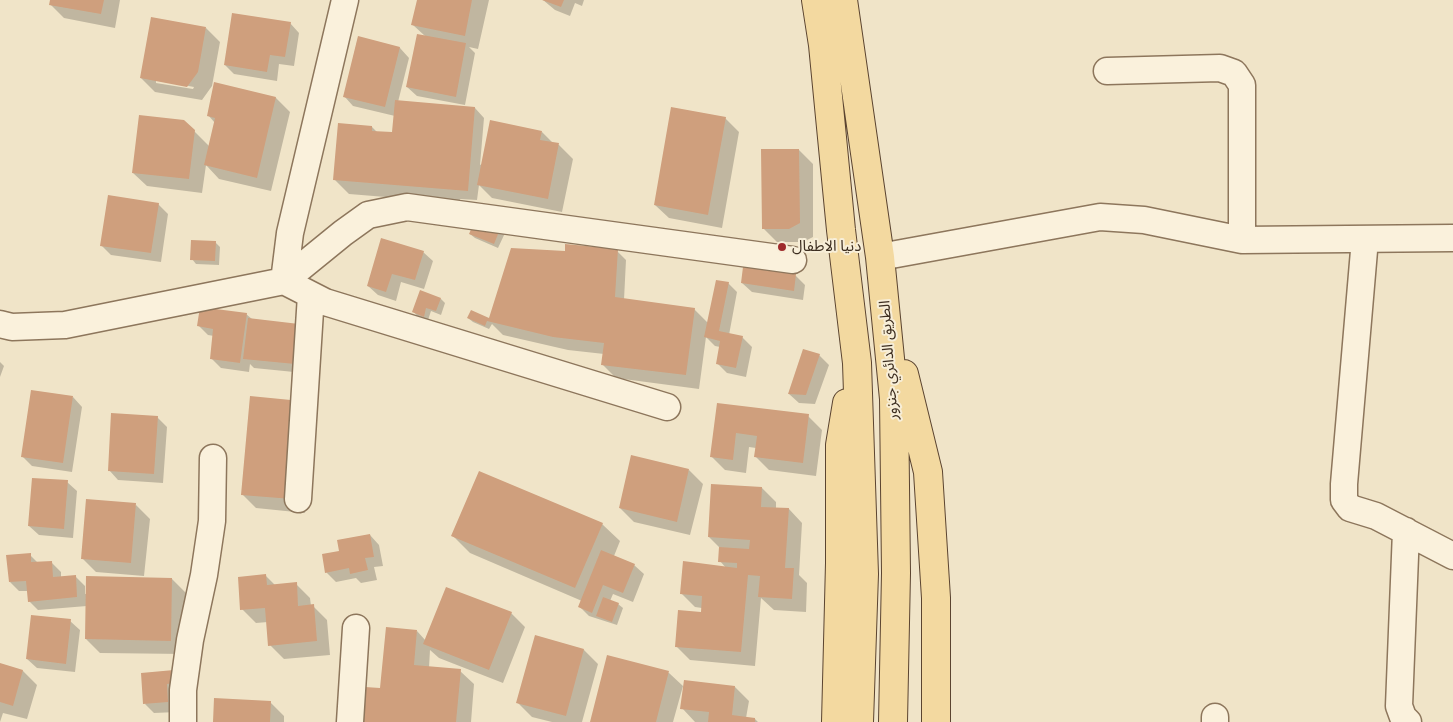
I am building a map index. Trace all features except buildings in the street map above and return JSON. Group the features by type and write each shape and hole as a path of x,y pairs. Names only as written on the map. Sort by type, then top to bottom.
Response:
{"main road":[{"path":"816,0 857,363 864,574 860,722"},
{"name":"الطريق الدائري جنزور","path":"843,0 880,257 894,399 896,573 893,722"},
{"path":"889,344 902,370 928,472 936,598 936,722"},
{"path":"836,722 840,563 840,445 842,422 857,363"}],"street":[{"path":"284,281 290,232 345,0"},
{"path":"1107,71 1220,68 1234,74 1242,85 1242,240"},
{"path":"0,324 12,327 65,325 284,281 368,215 407,207 793,260"},
{"path":"880,257 1100,217 1144,220 1242,240 1453,238"},
{"path":"1365,239 1344,474 1344,500 1350,508 1376,516 1453,556"},
{"path":"284,281 325,302 667,407"},
{"path":"298,499 311,295"},
{"path":"183,722 183,690 190,640 204,574 212,522 213,458"},
{"path":"1406,531 1400,706 1403,717 1408,722"},
{"path":"350,722 356,628"}],"place":[{"name":"دنيا الاطفال","path":"782,247"}]}
